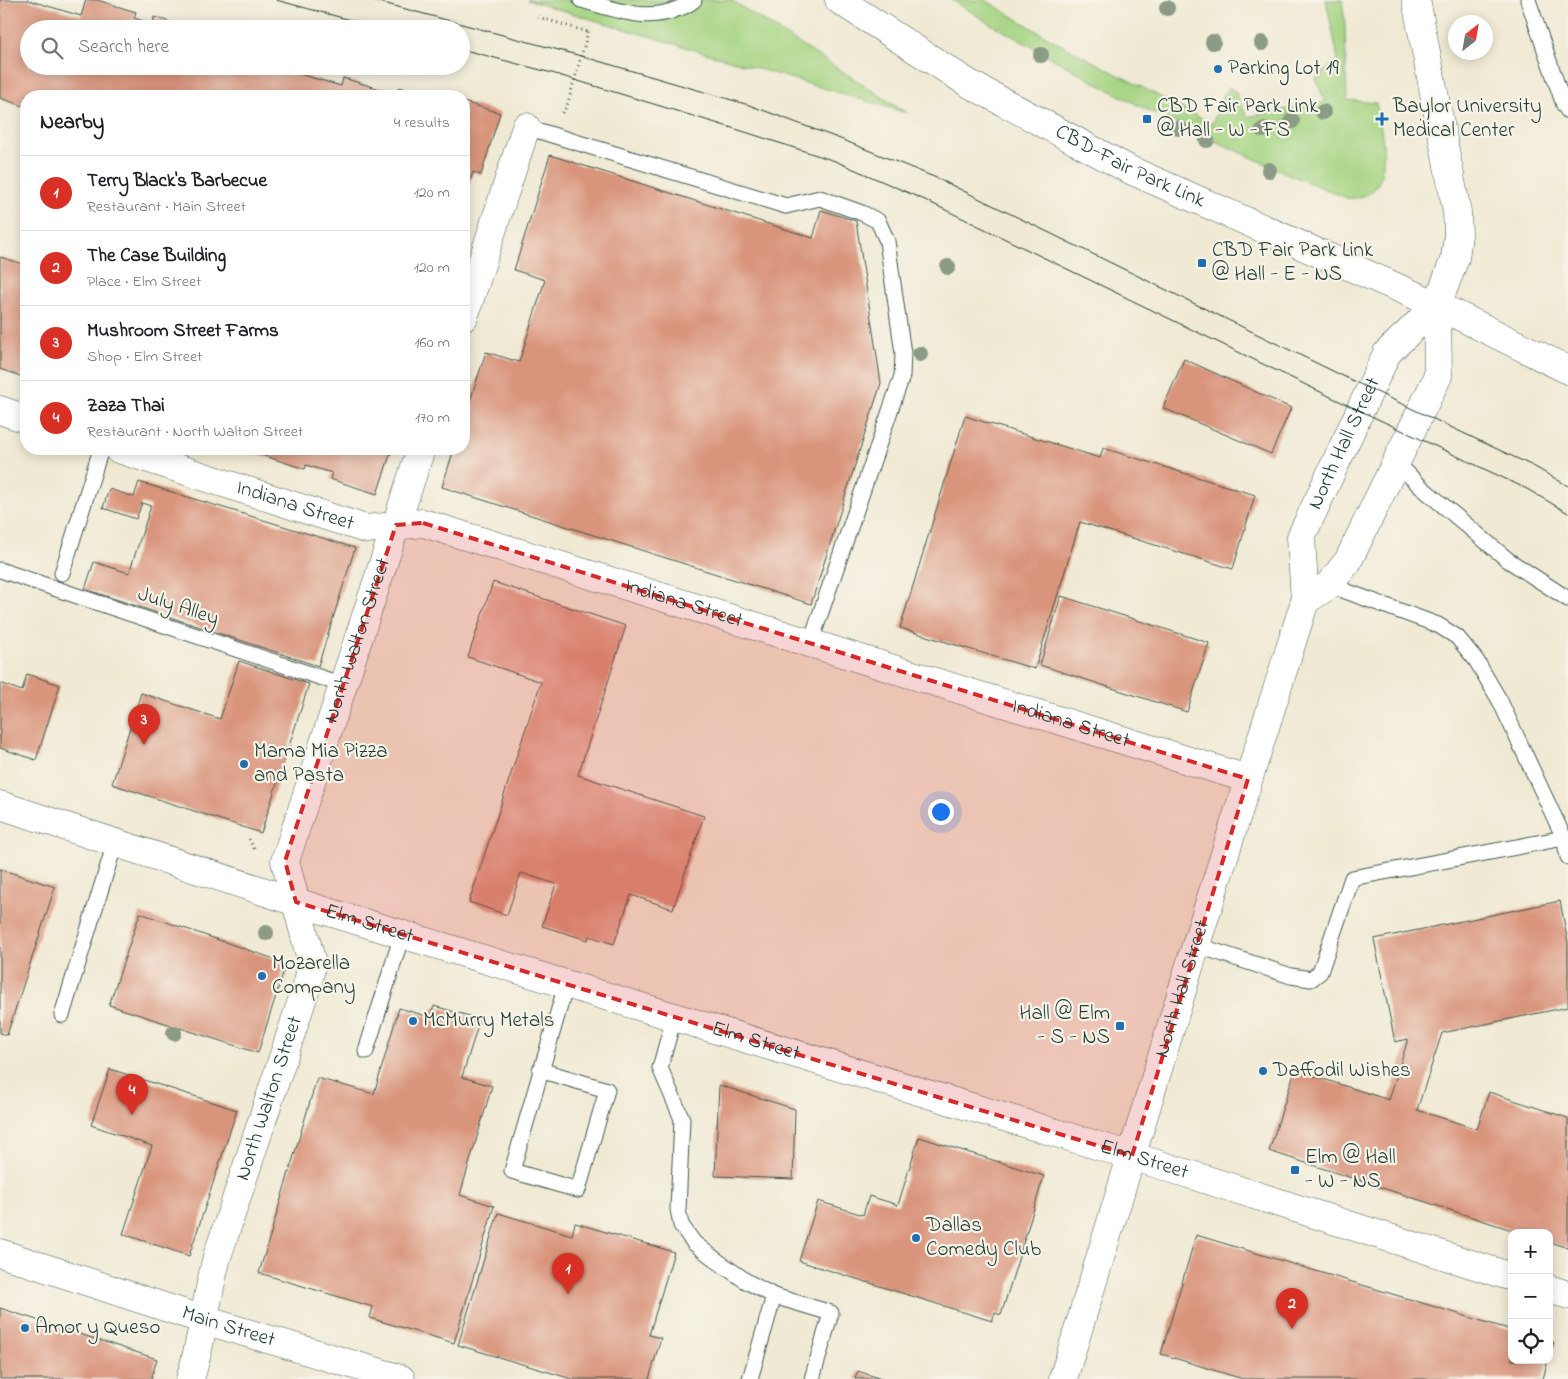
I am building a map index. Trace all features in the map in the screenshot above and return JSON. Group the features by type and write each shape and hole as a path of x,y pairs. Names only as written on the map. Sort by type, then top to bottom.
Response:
{"street":[{"name":"CBD-Fair Park Link","path":"839,0 968,83 1130,170 1438,305 1568,370"},
{"name":"North Hall Street","path":"1305,601 1329,585 1348,561 1438,376 1438,305 1455,258 1458,235 1457,212 1416,0"},
{"path":"470,299 526,128"},
{"name":"North Hall Street","path":"1063,1379 1196,945 1305,601 1301,537 1387,353 1438,305"},
{"path":"0,410 20,417"},
{"name":"Indiana Street","path":"137,455 366,529 423,523 1248,779"},
{"name":"North Walton Street","path":"190,1379 217,1257 308,982 312,962 285,861 419,455"},
{"name":"Elm Street","path":"0,805 296,902 1132,1156 1508,1276"},
{"name":"Main Street","path":"0,1253 204,1320 401,1379"},
{"path":"1553,1290 1568,1295"}],"lane":[{"path":"581,0 638,15 655,16 671,12 690,4 694,0"},
{"path":"1528,0 1564,105 1568,111"},
{"path":"526,128 786,206 820,198 862,213 878,221 887,241 903,353 902,376 810,644"},
{"path":"62,572 98,455"},
{"path":"1397,463 1420,486 1508,560 1568,599"},
{"name":"July Alley","path":"0,570 343,685"},
{"path":"1329,585 1438,625 1457,637 1476,660 1500,701 1564,838 1568,857"},
{"path":"1196,945 1291,976 1311,979 1320,972 1352,878 1564,838"},
{"path":"62,1015 115,843"},
{"path":"366,1051 402,934"},
{"path":"540,1070 607,1090 578,1190 512,1171 540,1070 566,985"},
{"path":"674,1017 660,1068 682,1119 678,1209 681,1225 694,1243 746,1281 774,1296 831,1313 812,1379"},
{"path":"750,1379 774,1296"}],"path":[{"path":"567,106 596,4"},
{"path":"538,17 588,32"},
{"path":"249,839 256,852"}],"highlighted area":[{"path":"423,523 1248,779 1132,1156 296,902 285,861 396,525"}],"green space":[{"path":"527,0 731,0 907,113"},
{"path":"952,0 985,0 1054,41 1212,124 1229,87 1235,91 1247,117 1325,102 1316,79 1338,59 1326,0 1342,0 1345,24 1347,100 1376,103 1383,147 1381,177 1374,189 1363,196 1347,198 1286,173 1147,110 989,23"}],"building":[{"path":"0,0 28,0 81,16 86,0 97,0 136,12 134,18 140,20 20,20 20,75 302,75 341,86 343,78 384,90 20,90 20,105 0,98"},
{"path":"399,87 409,90 398,90"},
{"path":"470,104 500,113 481,175 473,172 470,182"},
{"path":"550,155 813,238 821,210 856,221 881,383 811,604 442,487 452,455 470,455 470,401 486,352 519,362 545,280 514,270"},
{"path":"0,257 20,263 20,376 0,369"},
{"path":"1184,359 1291,408 1271,454 1163,408"},
{"path":"965,416 1100,458 1103,448 1255,495 1233,569 1080,522 1035,669 900,628"},
{"path":"262,455 390,455 377,494 330,479 332,473 306,465 305,469"},
{"path":"139,482 355,548 318,666 85,589 94,562 129,573 151,506 142,503 136,519 103,508 109,489 134,497"},
{"path":"493,582 626,626 578,775 704,816 673,909 631,895 614,944 589,936 588,940 542,926 556,884 521,873 507,915 469,902 541,682 468,657"},
{"path":"1061,596 1209,643 1187,712 1040,665"},
{"path":"239,661 309,684 261,833 112,784 141,693 220,719"},
{"path":"27,674 60,685 36,760 0,748 0,683 22,691"},
{"path":"0,869 55,887 7,1035 0,1033"},
{"path":"1560,901 1568,943 1568,1007 1442,1033 1417,1110 1477,1129 1489,1092 1568,1118 1568,1248 1553,1243 1553,1229 1509,1229 1269,1151 1295,1070 1389,1100 1408,1039 1395,1042 1374,939"},
{"path":"140,913 286,963 258,1053 109,1005"},
{"path":"434,1006 480,1019 462,1077 492,1086 460,1195 494,1206 454,1343 370,1318 373,1307 259,1273 317,1078 374,1094 399,1008 430,1017"},
{"path":"110,1069 237,1110 189,1256 123,1234 152,1146 91,1125"},
{"path":"719,1085 795,1109 793,1179 715,1176"},
{"name":"Dallas Comedy Club","path":"919,1137 1044,1176 1001,1315 995,1313 992,1321 799,1261 818,1201 863,1215 869,1196 898,1205"},
{"path":"498,1213 572,1235 575,1223 674,1252 649,1335 661,1338 649,1379 572,1379 458,1345"},
{"path":"1196,1235 1508,1329 1508,1364 1547,1364 1543,1379 1243,1379 1161,1354"},
{"path":"0,1308 157,1359 151,1379 0,1379"},
{"path":"858,1371 881,1379 855,1379"}],"tram line":[{"path":"276,0 350,20"},
{"path":"372,0 447,20"},
{"path":"470,26 581,56 749,105 843,140 939,179 1345,377 1535,467 1568,486"},
{"path":"470,51 552,73 835,161 925,200 1335,399 1527,489 1568,513"}],"place":[{"name":"Parking Lot 19","path":"1218,69"},
{"name":"CBD Fair Park Link @ Hall - W - FS","path":"1147,119"},
{"name":"Baylor University Medical Center","path":"1382,119"},
{"name":"CBD Fair Park Link @ Hall - E - NS","path":"1202,263"},
{"name":"Mushroom Street Farms","path":"144,745"},
{"name":"Mama Mia Pizza and Pasta","path":"244,764"},
{"name":"Mozarella Company","path":"262,976"},
{"name":"McMurry Metals","path":"413,1021"},
{"name":"Hall @ Elm - S - NS","path":"1120,1026"},
{"name":"Daffodil Wishes","path":"1263,1071"},
{"name":"Zaza Thai","path":"132,1115"},
{"name":"Elm @ Hall - W - NS","path":"1295,1170"},
{"name":"Dallas Comedy Club","path":"916,1238"},
{"name":"Terry Black's Barbecue","path":"568,1294"},
{"name":"Amor y Queso","path":"25,1328"},
{"name":"The Case Building","path":"1292,1329"}]}
